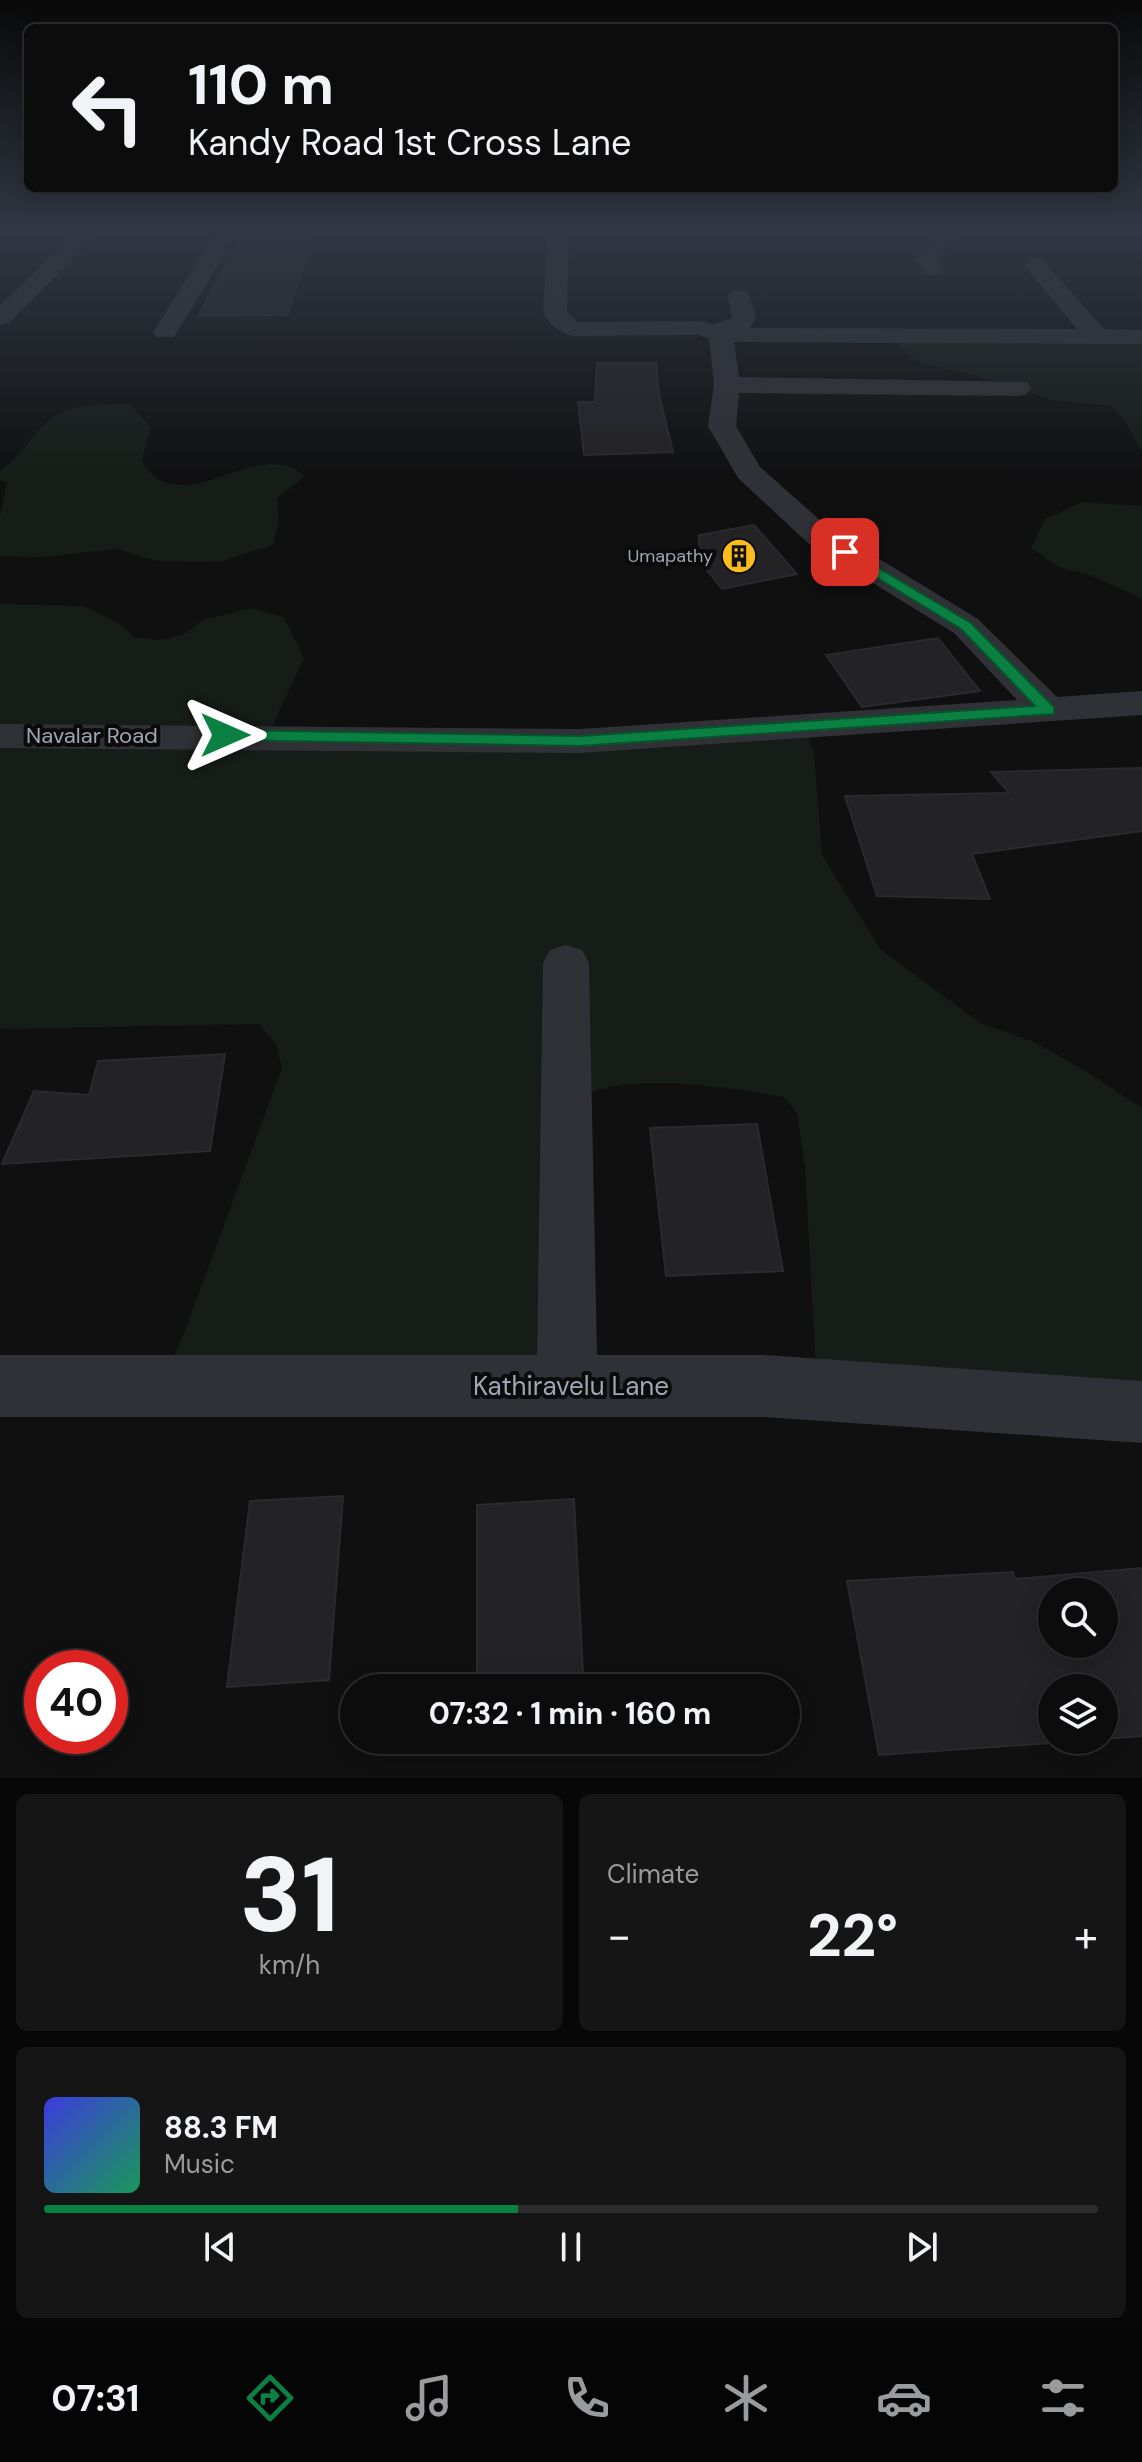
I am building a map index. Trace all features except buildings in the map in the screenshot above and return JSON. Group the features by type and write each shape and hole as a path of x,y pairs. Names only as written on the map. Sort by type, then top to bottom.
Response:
{"street":[{"path":"165,332 178,312"},
{"path":"555,312 572,329 701,328 717,333 1141,337"},
{"path":"717,333 741,323 743,312"},
{"path":"1075,312 1097,337"},
{"path":"717,333 727,385 722,426 748,472 819,536 966,626 1048,710"},
{"path":"727,385 1018,388"},
{"name":"Navalar Road","path":"0,736 580,741 1142,703"},
{"path":"566,963 567,1386"},
{"name":"Kathiravelu Lane","path":"0,1386 765,1386 1142,1412"}],"shaded area":[{"path":"1142,330 1142,451 1123,418 1110,406 1052,400 979,376 920,363 900,348 898,332"},
{"path":"130,404 150,427 142,461 158,479 177,485 198,483 266,465 287,466 305,477 277,498 279,522 273,545 219,562 157,561 116,549 45,557 0,556 0,515 7,483 0,479 0,470 55,416 81,407"},
{"path":"1083,502 1142,506 1142,599 1090,575 1058,567 1031,548 1045,519"},
{"path":"0,604 83,606 119,624 135,637 161,640 184,634 203,620 251,608 284,617 304,658 268,735 803,726 814,753 822,855 881,950 982,1024 1032,1041 1086,1071 1142,1108 1142,1412 817,1389 805,1168 797,1113 784,1097 722,1087 655,1083 615,1086 567,1101 567,1386 157,1386 180,1344 282,1068 276,1045 259,1024 0,1029"}],"place":[{"name":"Umapathy","path":"739,556"}],"route":[{"path":"225,735 580,741 1048,710 966,626 845,552"}]}
